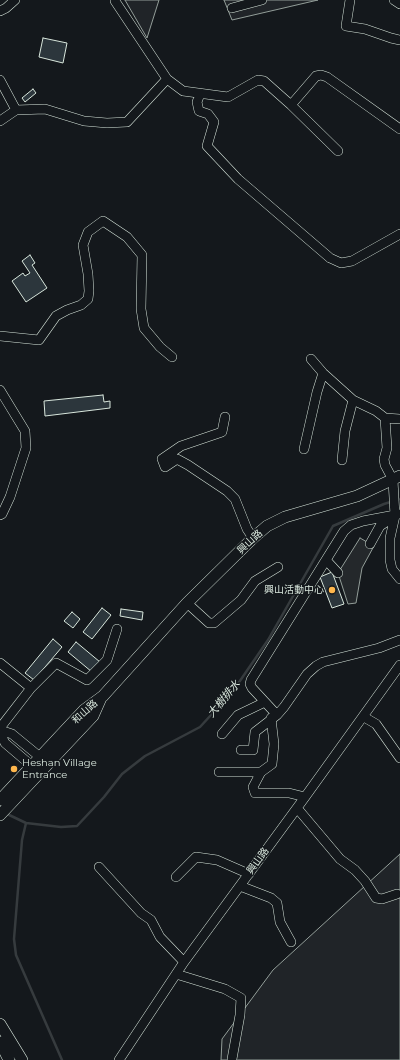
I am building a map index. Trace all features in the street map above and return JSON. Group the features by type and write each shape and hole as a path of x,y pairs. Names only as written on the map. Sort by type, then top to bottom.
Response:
{"main road":[{"name":"興山路","path":"102,696 187,603 267,526 285,517 357,496 397,478"},
{"name":"和山路","path":"4,800 32,766 84,710 102,696"},
{"name":"和山路","path":"4,800 44,768 92,716 102,696"},
{"path":"0,815 4,800"},
{"path":"0,1024 22,1060"},
{"path":"0,1042 9,1060"}],"street":[{"path":"0,11 15,0"},
{"path":"115,0 167,79 183,91 228,97 258,80 264,81 338,150"},
{"path":"232,8 262,0"},
{"path":"350,0 346,26 365,29 400,40"},
{"path":"394,0 400,4"},
{"path":"291,105 316,76 321,75 327,77 400,129"},
{"path":"0,122 16,110 45,109 84,122 107,124 126,122 167,79"},
{"path":"0,80 16,110"},
{"path":"200,94 197,102 199,110 208,114 214,122 207,146 238,179 330,258 341,263 352,261 400,234"},
{"path":"0,336 39,340 56,316 81,305 88,299 88,274 83,245 88,232 103,221 128,237 142,255 141,309 144,328 160,347 172,357"},
{"path":"311,359 323,373 353,400 376,411 385,418 400,419"},
{"path":"304,449 317,392 323,373"},
{"path":"0,390 25,431 26,448 10,497 2,514 0,515"},
{"path":"342,460 345,431 353,400"},
{"path":"225,417 222,432 181,446 162,459 165,467 176,459 188,465 227,491 235,499 247,529 253,538"},
{"path":"385,418 387,448 384,459 385,465 397,478 394,493 397,515 390,538 390,560 392,569 400,578"},
{"path":"370,544 380,526 397,515"},
{"path":"305,798 289,793 256,793 253,787 260,772 272,764 274,716 265,702 252,688 250,684 251,680 344,530 351,524 397,515"},
{"path":"326,560 338,573"},
{"path":"187,603 210,623 214,623 241,600 255,581 278,567"},
{"path":"0,730 31,688 56,663 87,680 107,660 117,630"},
{"path":"241,750 253,750 255,732 274,716 307,674 316,666 323,662 379,648 400,640"},
{"path":"0,663 31,688"},
{"name":"興山路","path":"120,1060 184,962 364,717 400,665"},
{"path":"222,734 238,715 265,702"},
{"path":"364,717 376,724 400,758"},
{"path":"0,730 12,734 40,758 44,768"},
{"path":"0,730 5,743 32,766 44,768"},
{"path":"219,772 260,772"},
{"path":"297,808 340,859 355,870 365,881 376,898 382,899 397,894"},
{"path":"176,877 196,857 217,860 249,874"},
{"path":"99,867 141,913 152,920 160,937 184,962"},
{"path":"240,886 271,898 277,903 280,922 291,942"},
{"path":"176,974 225,989 241,998 240,1015 232,1059"}],"shaded area":[{"path":"125,0 159,0 147,38"},
{"path":"224,0 318,0 232,20"},
{"path":"360,538 374,546 362,568 356,603 348,604 338,573"},
{"path":"400,854 400,1060 221,1060 222,1039 273,970"}],"building":[{"path":"43,38 67,43 63,63 39,57"},
{"path":"33,89 36,93 25,102 22,98"},
{"path":"30,255 35,263 32,265 47,288 26,302 12,281 23,273 25,276 30,273 22,261"},
{"path":"103,395 104,402 110,401 110,408 45,416 44,401"},
{"name":"興山活動中心","path":"332,572 344,604 332,608 320,577"},
{"path":"102,608 111,615 92,639 83,632"},
{"path":"121,609 143,612 142,620 120,616"},
{"path":"72,612 80,619 73,628 64,621"},
{"path":"53,639 62,647 34,680 25,673"},
{"path":"76,642 100,662 92,672 68,652"}],"waterway":[{"name":"大樹排水","path":"5,813 26,823 61,827 77,826 104,797 122,774 145,756 200,727 233,691 268,640 333,526 384,504 400,499"},
{"path":"26,823 22,840 14,939 16,955 62,1060"}],"place":[{"name":"興山活動中心","path":"332,590"},
{"name":"Heshan Village Entrance","path":"14,769"}]}
